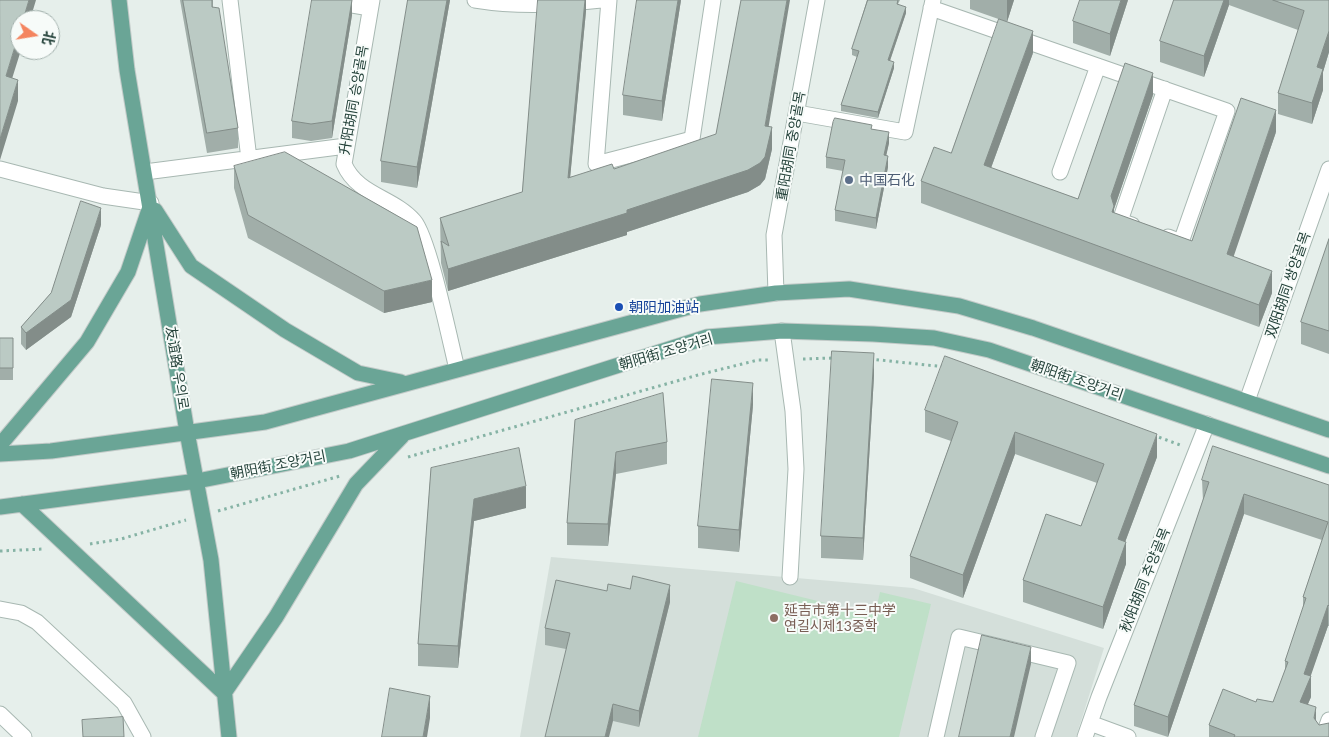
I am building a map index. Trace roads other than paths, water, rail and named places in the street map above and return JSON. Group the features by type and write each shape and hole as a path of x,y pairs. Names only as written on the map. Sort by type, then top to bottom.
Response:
{"main road":[{"name":"友谊路 우의로","path":"119,0 128,70 187,432 211,560 230,737"},
{"path":"151,203 191,266 285,330 358,373 405,383"},
{"path":"0,444 87,342 128,272 151,203"},
{"path":"0,454 51,451 265,422 700,304 776,293 849,289 959,306 1033,328 1329,430"},
{"name":"朝阳街 조양거리","path":"0,507 124,489 197,481 349,451 707,337 782,331 934,338 989,350 1329,466"},
{"path":"22,504 224,693 276,617 356,484 403,434"}],"street":[{"path":"230,0 249,159"},
{"path":"323,0 371,4"},
{"path":"475,0 506,5 534,5 601,0"},
{"path":"609,0 596,164 692,139 713,0"},
{"name":"重阳胡同 중양골목","path":"776,293 774,235 817,0"},
{"name":"升阳胡同 승양골목","path":"371,4 344,164 349,176 361,188 398,208 415,222 425,245 457,369"},
{"path":"797,113 905,132 932,4 1098,66 1165,89 1227,111 1181,242 1120,221 1165,89"},
{"path":"1060,172 1098,66"},
{"path":"145,172 346,146"},
{"path":"0,169 103,196 151,203"},
{"name":"双阳胡同 쌍양골목","path":"1247,401 1329,169"},
{"path":"782,331 793,411 796,469 790,577"},
{"name":"秋阳胡同 추양골목","path":"1087,730 1208,424"},
{"path":"0,609 21,613 37,622 124,703 143,737"},
{"path":"936,737 959,637 1068,663 1043,737"},
{"path":"0,714 24,737"},
{"path":"1323,737 1329,720"},
{"path":"1087,730 1128,737"}],"place":[{"name":"中国石化","path":"849,180"},
{"name":"朝阳加油站","path":"619,307"},
{"name":"延吉市第十三中学 연길시제13중학","path":"774,618"}]}
